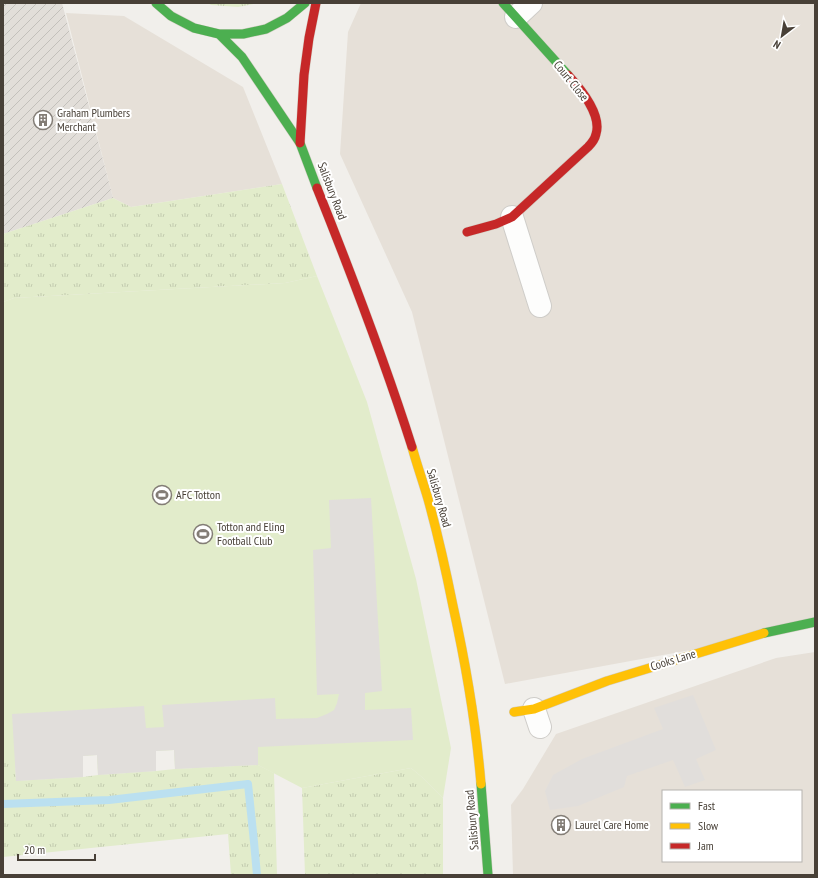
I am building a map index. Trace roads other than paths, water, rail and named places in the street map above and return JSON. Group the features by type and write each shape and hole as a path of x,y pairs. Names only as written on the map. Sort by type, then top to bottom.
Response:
{"main road":[{"path":"156,3 171,16 194,28 219,34 243,34 266,29 287,18 305,3"},
{"name":"Salisbury Road","path":"300,143 304,75 316,3"},
{"name":"Court Close","path":"467,232 498,224 512,217 588,147 594,140 597,132 597,122 591,106 517,8"},
{"name":"Salisbury Road","path":"219,34 242,57 264,87 300,143 363,305 399,407 428,499 446,571 463,651 478,749 488,875"},
{"name":"Cooks Lane","path":"529,716 596,685 766,632 815,622"}],"street":[{"path":"512,217 540,306"}],"waterway":[{"path":"3,804 109,800 248,784 257,875"}],"place":[{"name":"Graham Plumbers Merchant","path":"43,120"},
{"name":"AFC Totton","path":"162,495"},
{"name":"Totton and Eling Football Club","path":"203,534"},
{"name":"Laurel Care Home","path":"561,825"}]}
